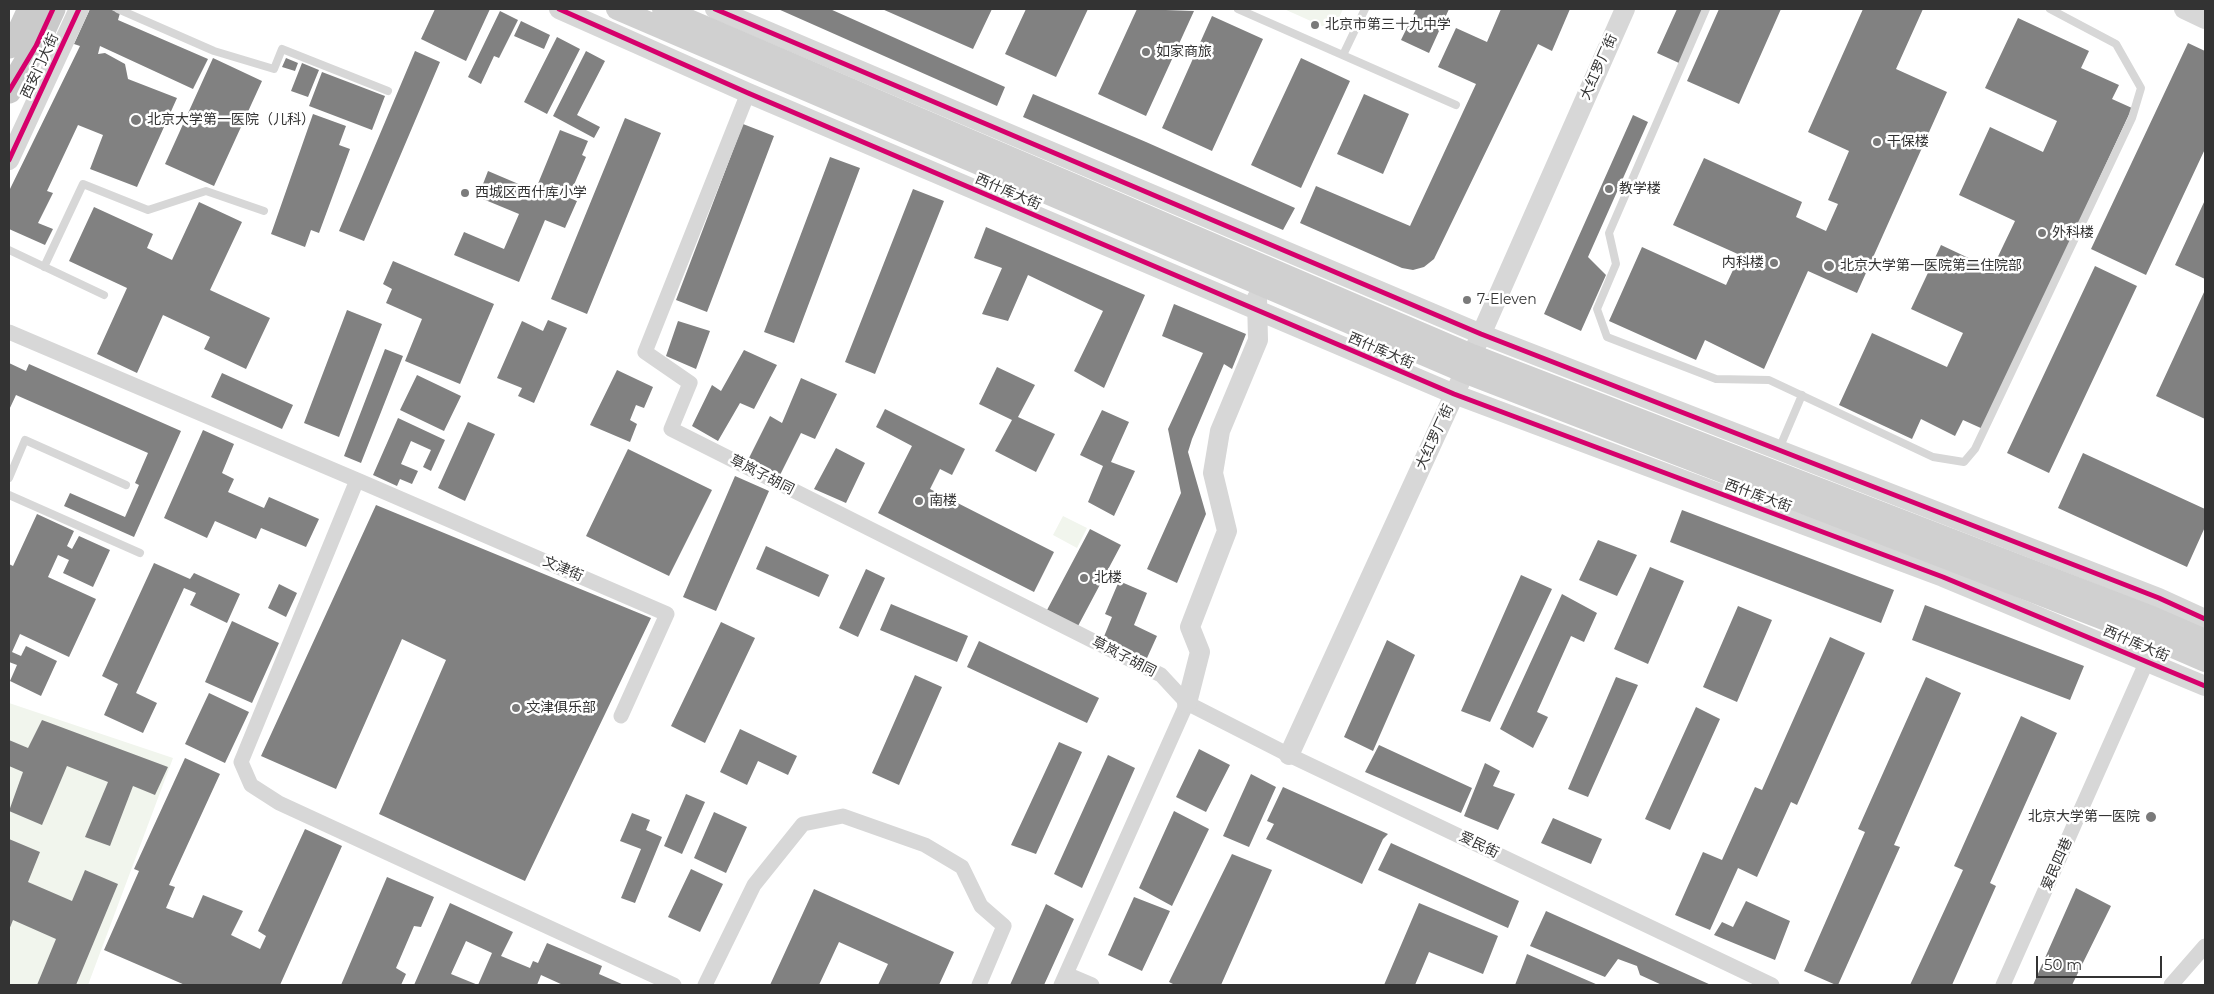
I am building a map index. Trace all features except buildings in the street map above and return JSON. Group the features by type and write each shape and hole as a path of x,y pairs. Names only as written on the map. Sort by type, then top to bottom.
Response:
{"main road":[{"path":"9,46 18,35 30,9"},
{"name":"西安门大街","path":"10,84 36,46 53,9"},
{"name":"西什库大街","path":"617,9 1258,284 2152,616 2205,640"},
{"name":"西什库大街","path":"663,9 1468,363 2145,635 2205,661"}],"street":[{"name":"西安门大街","path":"9,160 78,9"},
{"name":"西什库大街","path":"559,9 748,93 1454,394 1943,577 2205,686"},
{"path":"714,9 1481,334 2159,598 2205,619"},
{"name":"大红罗厂街","path":"1289,755 1468,363 1625,9"},
{"path":"2184,9 2205,19"},
{"name":"草岚子胡同","path":"748,93 645,352 690,383 671,429 1161,675 1187,703"},
{"path":"1092,985 1063,980 1187,703 1200,652 1190,627 1227,531 1213,473 1220,431 1258,340 1258,284"},
{"path":"9,332 357,480 241,762 251,785 279,803 674,985"},
{"name":"文津街","path":"357,480 667,614 621,716"},
{"name":"爱民四巷","path":"2003,985 2147,661"},
{"name":"爱民街","path":"1187,703 1289,755 1772,985"},
{"path":"705,985 754,885 803,824 842,816 925,845 962,866 981,906 1004,926 979,985"},
{"path":"2171,985 2205,946"}],"lane":[{"path":"118,9 214,51 274,69 282,49 388,90"},
{"path":"1238,9 1456,105"},
{"path":"1343,55 1365,9"},
{"path":"1706,9 1609,233 1616,264 1598,309 1607,337 1716,379 1768,380 1933,457 1964,462 1975,449 2132,118 2141,88 2116,44 2050,9"},
{"path":"44,267 83,184 148,210 206,191 264,211"},
{"path":"9,250 104,295"},
{"path":"1778,450 1802,395"},
{"path":"9,478 25,440 126,485"},
{"path":"9,495 140,554"}],"shaded area":[{"path":"1284,9 1343,9 1333,31"},
{"path":"1063,516 1087,528 1077,548 1053,535"},
{"path":"9,703 173,758 88,985 9,985"}],"cycle path":[{"path":"9,91 36,46 53,9"},
{"path":"9,160 79,9"},
{"path":"559,9 748,93 1454,394 1943,577 2205,686"},
{"path":"715,9 1481,334 2159,598 2205,619"}],"place":[{"name":"北京市第三十九中学","path":"1315,25"},
{"name":"如家商旅","path":"1146,52"},
{"name":"北京大学第一医院（儿科）","path":"136,120"},
{"name":"干保楼","path":"1877,142"},
{"name":"教学楼","path":"1609,189"},
{"name":"西城区西什库小学","path":"465,193"},
{"name":"外科楼","path":"2042,233"},
{"name":"内科楼","path":"1774,263"},
{"name":"北京大学第一医院第二住院部","path":"1829,266"},
{"name":"7-Eleven","path":"1467,300"},
{"name":"南楼","path":"919,501"},
{"name":"北楼","path":"1084,578"},
{"name":"文津俱乐部","path":"516,708"},
{"name":"北京大学第一医院","path":"2151,817"}]}
